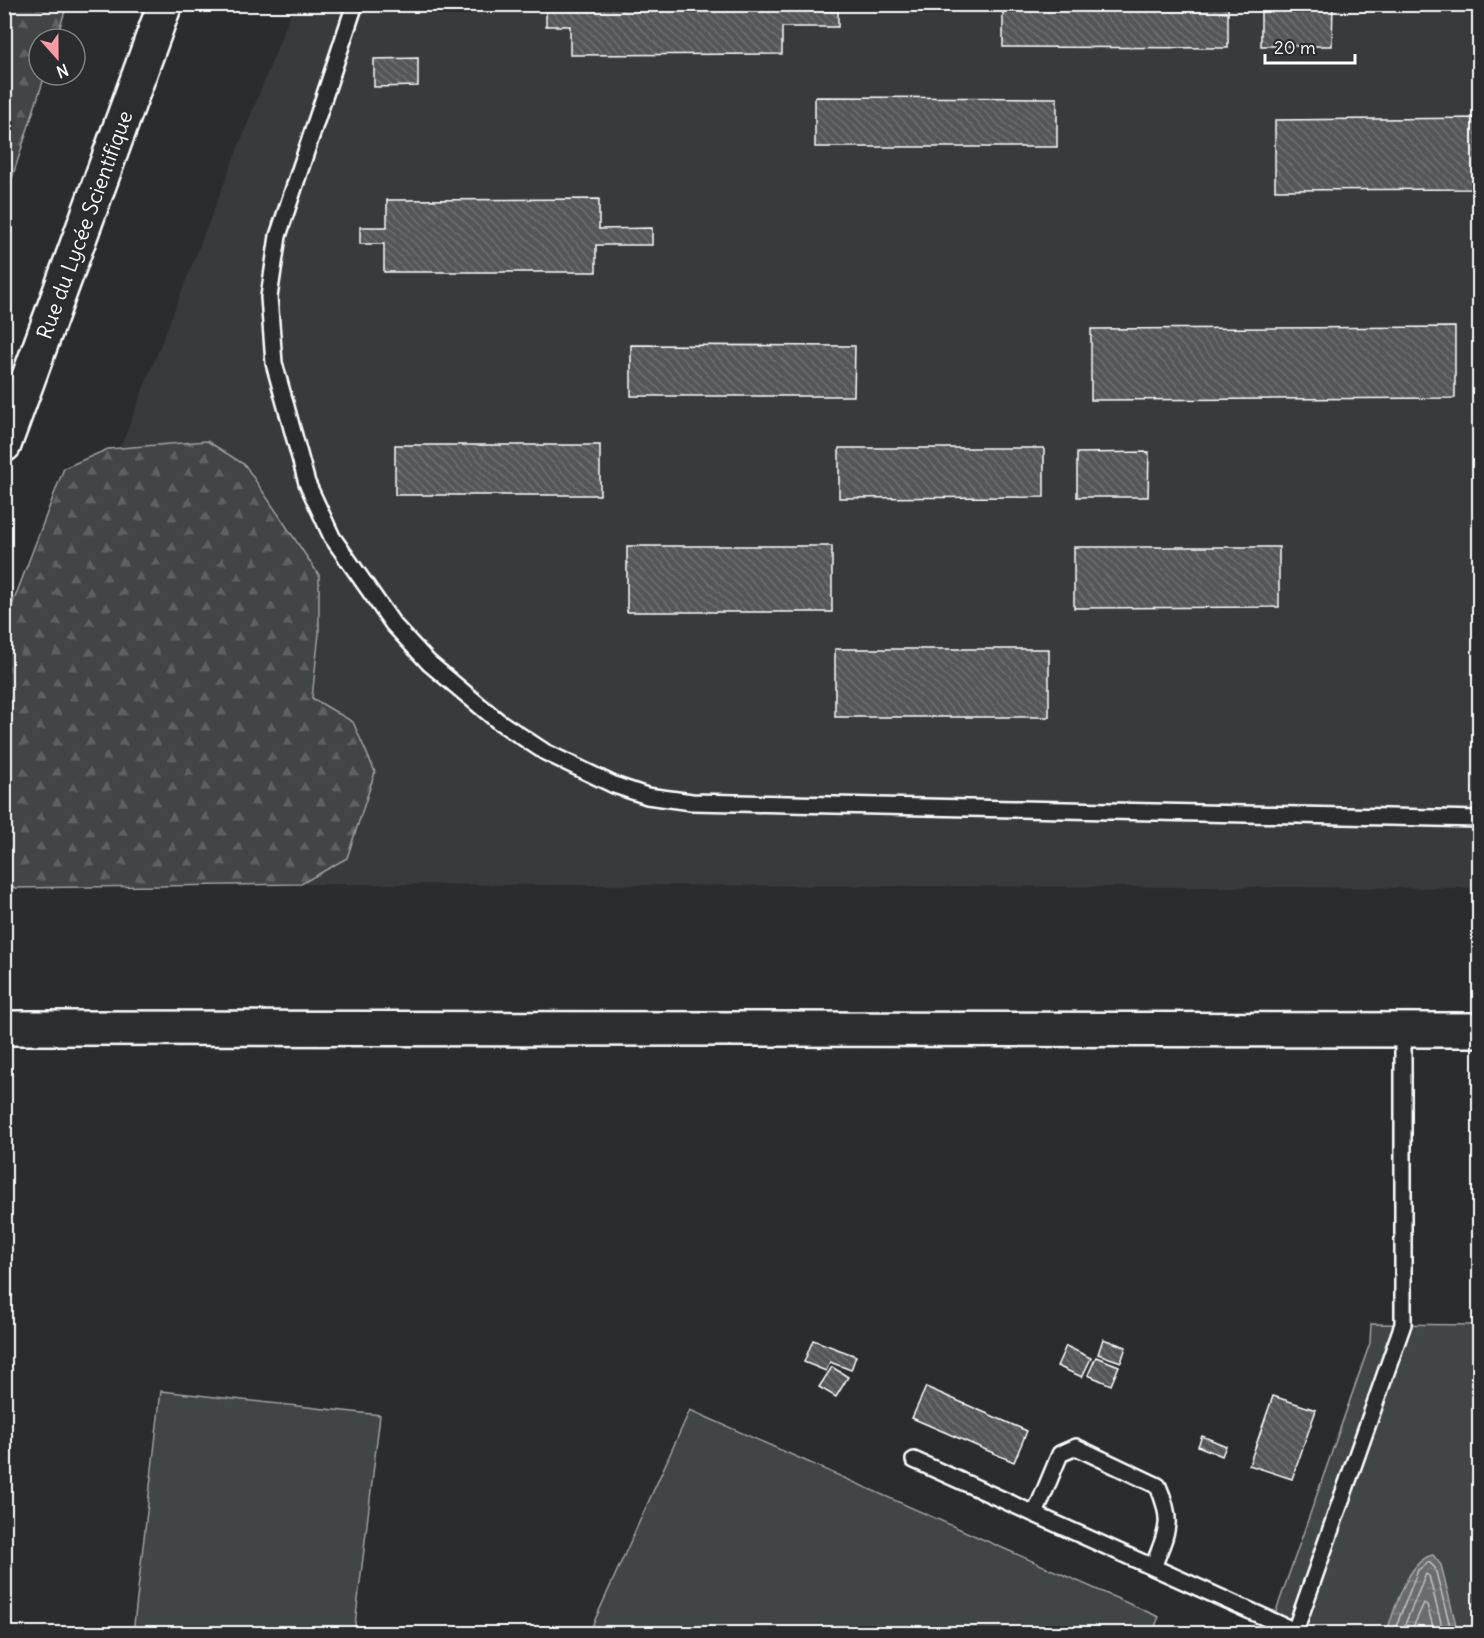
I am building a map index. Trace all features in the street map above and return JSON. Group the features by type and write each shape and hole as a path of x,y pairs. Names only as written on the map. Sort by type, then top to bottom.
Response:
{"street":[{"name":"Rue du Lycée Scientifique","path":"4,445 165,4"},
{"path":"4,1028 1479,1030"}],"lane":[{"path":"355,4 278,236 269,297 274,363 307,483 332,537 393,624 422,655 498,721 545,752 614,785 647,796 692,802 1479,819"},
{"path":"914,1460 1295,1632 1403,1324 1403,1029"},
{"path":"1035,1514 1060,1454 1076,1447 1158,1486 1169,1511 1165,1536 1153,1567"}],"shaded area":[{"path":"294,5 1479,5 1479,888 301,884 5,888 4,744"}],"green space":[{"path":"5,4 67,5 60,27 27,27 27,87 41,87 5,200"},
{"path":"207,441 245,465 319,575 319,633 312,698 353,722 375,772 347,858 301,884 14,888 4,877 5,624 64,468 108,449"},
{"path":"1371,1324 1479,1325 1479,1633 1268,1634 1370,1343"},
{"path":"161,1391 380,1415 354,1633 133,1633"},
{"path":"690,1410 1159,1617 1152,1633 589,1633"}],"water":[{"path":"1433,1555 1441,1565 1458,1633 1386,1633 1409,1576 1424,1559"}],"building":[{"path":"574,4 785,4 785,11 838,11 838,27 782,27 782,54 570,55 570,26 546,26 546,9 574,9"},
{"path":"1003,4 1228,4 1228,48 1003,47"},
{"path":"1261,4 1333,4 1332,46 1261,46"},
{"path":"418,58 418,86 374,87 374,59"},
{"path":"815,97 1057,98 1057,147 815,147"},
{"path":"1480,118 1480,189 1275,190 1275,120"},
{"path":"599,199 599,229 652,228 652,245 596,245 596,272 384,272 384,244 360,244 360,227 387,227 387,200"},
{"path":"1478,245 1480,245 1480,334 1477,334"},
{"path":"1455,327 1455,398 1091,400 1091,329"},
{"path":"631,345 855,346 854,396 631,396"},
{"path":"395,445 600,445 600,495 395,495"},
{"path":"839,448 1044,448 1044,497 839,498"},
{"path":"1149,452 1148,497 1077,497 1077,453"},
{"path":"627,546 832,546 832,612 627,612"},
{"path":"1074,547 1279,547 1279,607 1074,608"},
{"path":"835,649 1049,649 1049,717 835,717"},
{"path":"1103,1339 1126,1347 1121,1362 1098,1354"},
{"path":"813,1340 856,1356 851,1370 830,1362 826,1371 804,1362"},
{"path":"1066,1346 1091,1358 1082,1377 1057,1366"},
{"path":"1096,1357 1119,1366 1111,1385 1088,1375"},
{"path":"832,1367 848,1377 836,1397 819,1387"},
{"path":"926,1387 1027,1431 1014,1462 912,1418"},
{"path":"1273,1396 1316,1410 1292,1479 1249,1465"},
{"path":"1202,1436 1226,1446 1222,1456 1198,1446"}]}
